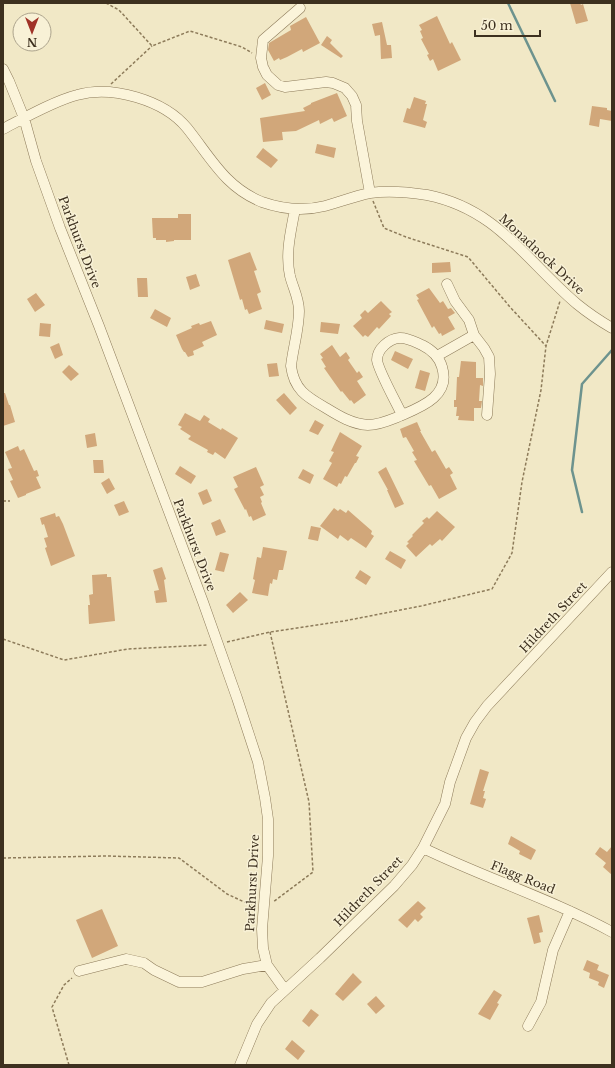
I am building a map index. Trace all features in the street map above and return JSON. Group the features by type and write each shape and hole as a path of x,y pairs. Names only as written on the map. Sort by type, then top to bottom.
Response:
{"street":[{"path":"300,8 263,40 261,58 263,67 267,75 278,85 285,87 326,82 339,85 349,92 356,105 370,193"},
{"path":"3,69 24,118"},
{"name":"Monadnock Drive","path":"3,129 24,118 77,95 90,92 103,92 131,96 157,105 182,122 219,171 246,194 261,201 295,209 324,206 370,193 417,193 440,198 473,212 493,225 517,245 564,292 589,314 612,328"},
{"name":"Parkhurst Drive","path":"24,118 36,161 60,228 119,378 218,645 258,762 268,819 268,856 262,910 263,948 267,966 285,990"},
{"path":"295,209 289,239 288,261 290,275 297,295 299,307 292,366 292,373 296,385 311,400 341,416 359,423 377,424 402,415 427,404 438,392 442,384 442,365 437,356 427,347 410,340 402,338 390,341 379,353 377,361 402,415"},
{"path":"447,284 455,301 469,320 474,335 489,357 490,374 487,415"},
{"path":"437,356 474,335"},
{"name":"Hildreth Street","path":"240,1065 257,1024 272,1003 394,886 412,865 423,848 446,804 450,782 459,756 475,722 487,706 612,572"},
{"name":"Flagg Road","path":"423,848 466,868 499,880 570,911 612,932"},
{"path":"528,1026 541,1002 552,950 570,911"},
{"path":"79,971 126,958 144,963 154,970 179,982 202,982 244,968 267,966"}],"path":[{"path":"106,3 119,10 152,46"},
{"path":"103,92 152,46 190,31 242,47 261,58"},
{"path":"370,193 384,228 406,237 468,257 510,307 546,346"},
{"path":"3,639 64,660 128,649 218,645 270,632 344,621 421,606 492,589 512,553 522,482 541,390 546,346 564,292"},
{"path":"3,501 10,501"},
{"path":"3,858 107,856 178,858 227,894 262,910 312,872 309,802 270,632"},
{"path":"70,1065 52,1007 64,985 79,971"}],"building":[{"path":"570,3 583,4 588,21 576,24"},
{"path":"437,16 450,44 452,42 461,60 438,71 433,59 430,61 427,55 429,54 421,39 423,38 420,31 422,30 419,25"},
{"path":"306,17 320,43 303,52 302,49 280,60 279,58 274,61 268,50 269,43 291,30 290,26"},
{"path":"382,22 387,45 391,45 392,58 381,59 380,35 375,36 372,24"},
{"path":"327,36 332,40 330,43 343,56 341,58 321,45"},
{"path":"265,83 271,95 262,100 256,88"},
{"path":"337,93 347,116 334,122 332,118 320,124 319,120 296,131 282,132 283,140 263,142 260,118 305,111 303,108 311,103"},
{"path":"414,97 426,101 425,104 427,104 423,120 427,122 425,128 403,122 407,108 410,109"},
{"path":"592,106 607,108 607,110 612,111 612,121 600,119 599,127 589,125"},
{"path":"317,144 336,148 334,158 315,153"},
{"path":"263,148 278,160 271,168 256,157"},
{"path":"178,214 191,214 191,240 174,240 166,242 166,240 156,240 156,238 153,238 152,218 178,218"},
{"path":"250,252 257,270 254,271 261,292 257,294 262,309 249,314 247,309 245,310 242,299 240,300 228,260"},
{"path":"450,262 451,272 432,273 432,263"},
{"path":"196,274 200,286 190,290 186,277"},
{"path":"137,278 147,278 148,297 138,297"},
{"path":"429,288 440,303 443,301 448,309 451,308 455,313 448,317 455,329 442,336 434,326 432,328 417,300 419,299 416,295"},
{"path":"36,293 45,305 35,312 27,299"},
{"path":"381,301 392,312 389,314 391,316 379,329 377,327 368,337 365,335 363,337 353,326 362,318 360,315 365,310 368,313"},
{"path":"155,309 171,318 167,327 150,318"},
{"path":"266,320 284,324 282,333 264,329"},
{"path":"211,321 217,335 202,342 204,346 193,351 194,355 188,357 182,349 176,335 192,328 191,326 199,323 200,325"},
{"path":"321,322 340,324 338,334 320,332"},
{"path":"40,323 51,324 50,337 39,336"},
{"path":"59,343 63,355 55,359 50,347"},
{"path":"332,345 340,357 346,352 350,358 348,360 357,373 359,371 363,377 357,381 366,395 354,404 342,391 341,392 324,368 326,367 320,354"},
{"path":"395,351 413,359 408,369 391,360"},
{"path":"461,361 476,362 476,378 483,378 483,386 480,385 479,401 482,401 481,408 474,408 474,421 458,420 459,416 456,416 457,407 454,407 454,400 456,400 457,377 459,377"},
{"path":"277,363 279,376 269,377 267,364"},
{"path":"69,365 79,374 71,381 62,372"},
{"path":"420,370 430,373 425,391 415,388"},
{"path":"3,393 5,393 10,405 15,422 3,426"},
{"path":"284,393 297,408 290,415 276,400"},
{"path":"185,413 200,421 204,415 210,419 208,422 221,430 222,428 238,438 225,459 215,452 213,455 207,452 208,450 188,439 191,436 180,429 182,427 178,425"},
{"path":"315,420 324,425 318,435 309,431"},
{"path":"417,422 420,431 432,452 435,450 446,469 449,467 453,473 450,475 457,489 439,499 431,485 429,486 414,461 417,460 412,452 414,451 406,437 403,438 400,429"},
{"path":"340,432 362,446 356,456 359,457 356,463 347,477 345,476 341,484 339,483 337,487 323,479 332,463 329,461 334,452 331,451"},
{"path":"95,433 97,446 87,448 85,435"},
{"path":"18,446 20,451 24,449 34,471 37,470 39,476 36,477 41,488 18,498 10,481 13,480 8,469 12,468 5,452"},
{"path":"93,460 103,460 104,473 94,473"},
{"path":"180,466 196,476 191,484 175,474"},
{"path":"256,467 264,485 260,487 264,495 260,497 266,515 253,521 251,516 249,517 234,489 238,487 233,477"},
{"path":"386,467 404,504 395,508 388,490 378,472"},
{"path":"303,469 314,475 310,484 298,478"},
{"path":"109,478 115,489 107,494 101,483"},
{"path":"207,489 212,501 203,505 198,493"},
{"path":"124,501 129,512 119,516 114,505"},
{"path":"334,508 338,511 340,509 346,513 348,510 372,531 371,534 374,536 366,548 351,538 348,541 340,535 338,539 320,526"},
{"path":"437,511 455,527 442,541 440,539 432,546 430,544 416,557 406,546 409,543 407,542 424,523 422,521 427,517 429,519"},
{"path":"55,513 56,517 59,516 63,524 75,556 51,566 45,548 47,547 44,538 48,537 44,524 42,525 40,518"},
{"path":"220,519 226,532 216,536 211,523"},
{"path":"311,526 321,528 318,541 308,539"},
{"path":"263,547 287,551 283,570 279,570 277,580 273,579 272,584 270,583 268,596 252,593 257,557 261,558"},
{"path":"390,551 406,560 401,569 385,559"},
{"path":"220,552 229,554 224,572 215,570"},
{"path":"162,567 166,579 164,580 167,602 156,603 154,591 159,590 153,570"},
{"path":"360,570 371,577 366,585 355,578"},
{"path":"107,574 107,577 111,577 115,621 89,624 89,595 93,594 92,575"},
{"path":"240,592 248,600 233,613 226,605"},
{"path":"480,769 489,772 483,791 485,791 483,798 486,799 483,808 470,804"},
{"path":"511,836 536,850 531,860 519,854 520,851 508,844"},
{"path":"612,846 612,875 603,867 606,863 595,854 600,847 607,852"},
{"path":"418,901 426,908 420,914 423,917 418,922 415,919 407,928 398,920"},
{"path":"102,909 118,946 92,958 76,920"},
{"path":"539,915 543,932 539,933 541,942 534,944 527,918"},
{"path":"587,960 599,965 597,970 609,975 604,988 598,985 599,982 589,978 590,973 583,970"},
{"path":"353,973 362,982 343,1001 335,994"},
{"path":"494,990 502,995 490,1020 478,1014"},
{"path":"376,996 385,1006 376,1014 367,1004"},
{"path":"311,1009 319,1015 309,1027 302,1021"},
{"path":"292,1040 305,1051 298,1060 285,1049"}],"waterway":[{"path":"508,3 555,101"},
{"path":"582,512 572,470 582,384 612,350"}]}
